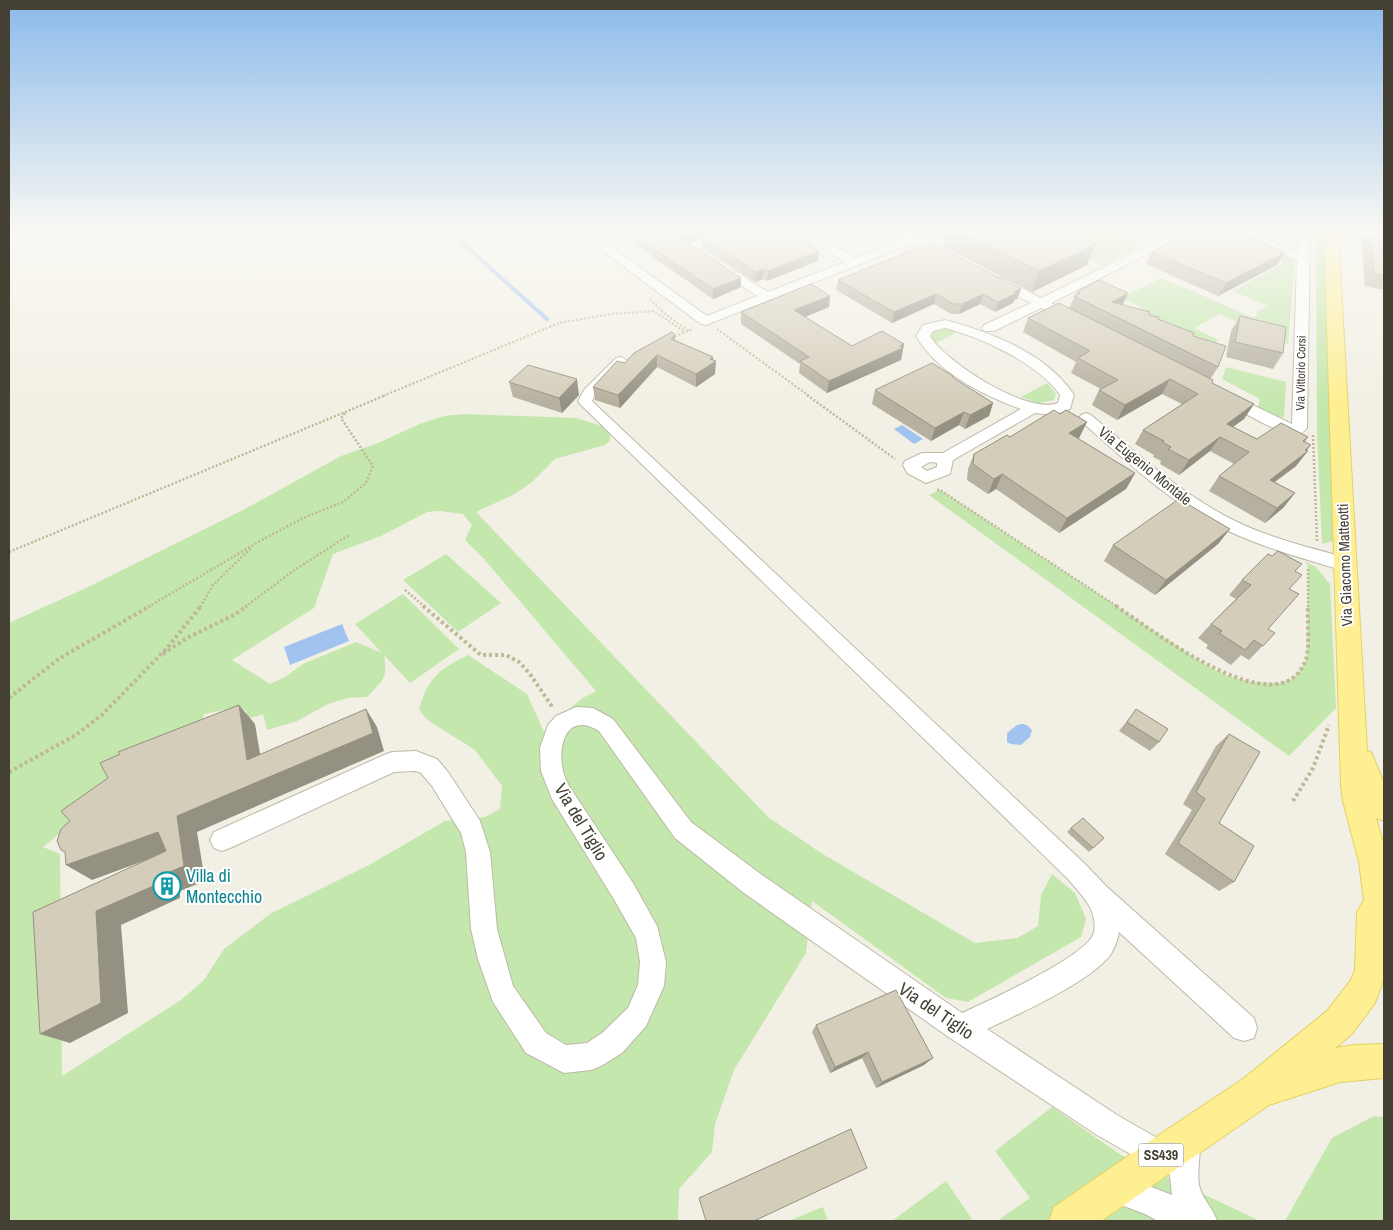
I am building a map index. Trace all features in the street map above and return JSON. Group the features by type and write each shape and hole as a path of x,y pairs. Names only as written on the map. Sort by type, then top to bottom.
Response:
{"main road":[{"name":"Via Giacomo Matteotti","path":"1333,289 1357,801 1374,862 1378,898"},
{"path":"1353,724 1362,764 1372,789 1384,808"},
{"path":"1378,898 1374,932 1384,964"},
{"path":"1256,1092 1339,1023 1356,1002 1371,970 1378,898"},
{"path":"1256,1092 1334,1066 1370,1060 1384,1061"},
{"name":"SS439","path":"1068,1221 1173,1147 1256,1092"}],"street":[{"path":"662,289 706,321 786,289"},
{"path":"755,289 767,297"},
{"path":"1015,289 1084,325"},
{"path":"967,329 989,328 1070,289"},
{"name":"Via Vittorio Corsi","path":"1275,423 1294,430 1300,428 1302,289"},
{"name":"Via Eugenio Montale","path":"1086,418 1068,411 1033,408 1008,399 961,372 930,349 923,336 928,328 939,325 951,325 967,329 996,342 1046,372 1066,392 1068,399 1086,418 1177,494 1217,518 1264,539 1345,564"},
{"path":"989,328 990,335 996,342"},
{"path":"621,361 589,393 585,401 592,409 1068,865 1098,896 1244,1028"},
{"path":"1212,390 1275,423"},
{"path":"1050,410 1066,405 1068,399"},
{"path":"946,458 1033,408"},
{"name":"Via del Tiglio","path":"222,840 392,762 416,761 429,766 440,779 472,829 478,852 484,929 502,993 536,1043 564,1059 591,1056 612,1043 637,1017 651,986 653,962 648,935 624,892 560,792 552,771 551,748 555,732 563,722 576,716 593,717 606,725 683,830 752,884 960,1028 1107,1125 1173,1147"},
{"path":"960,1028 1070,972 1088,959 1102,945 1106,928 1107,914 1098,896"},
{"path":"1173,1147 1182,1170 1183,1184 1190,1203 1202,1221"},
{"path":"1116,1188 1171,1210 1187,1221"}],"path":[{"path":"646,296 665,314 689,331"},
{"path":"9,552 559,323 611,314 654,311 685,332"},
{"path":"669,339 689,331 706,321 896,459"},
{"path":"9,698 60,658 255,544 303,518 342,502 366,483 373,466 341,418 345,412"},
{"path":"1312,428 1314,439 1316,544"},
{"path":"933,491 940,490 1206,665 1228,676 1239,679 1264,683 1281,683 1293,678 1302,668 1306,658 1308,566"},
{"path":"158,657 187,638 234,615 292,570 350,535"},
{"path":"9,772 76,735 103,714 158,657 204,602 213,585 255,544"},
{"path":"405,590 481,655 505,655 514,658 527,671 563,722"},
{"path":"1293,801 1313,768 1331,722 1340,715 1353,724"}],"green space":[{"path":"1139,289 1188,289 1254,318 1258,314 1256,313 1267,306 1233,291 1236,289 1292,289 1288,344 1219,314 1194,328 1219,340 1204,350 1131,313 1141,307 1121,298"},
{"path":"1316,289 1326,289 1333,541 1322,544 1317,433"},
{"path":"940,328 960,331 934,344 930,338 930,333"},
{"path":"1226,367 1286,382 1284,417 1275,417 1258,408 1260,399 1222,379"},
{"path":"1047,383 1056,394 1054,400 1038,403 1021,397"},
{"path":"464,414 576,418 602,426 610,435 610,440 605,445 555,459 532,482 515,494 476,512 768,817 821,853 975,943 1017,938 1038,926 1041,895 1052,874 1075,893 1086,919 1081,937 968,1002 946,998 812,901 806,953 734,1070 715,1124 712,1152 679,1189 678,1221 9,1221 9,623 86,588 243,510 341,456 444,416","holes":["440,511 463,514 472,525 465,540 485,560 596,691 581,699 544,732 527,694 468,655 442,670 431,682 419,709 426,719 475,750 502,786 500,809 485,817 445,821 369,865 270,914 224,949 204,980 181,1000 62,1076 60,854 43,847 126,781 200,731 204,714 240,707 247,712 236,723 263,714 267,730 297,721 328,704 348,698 367,697 383,679 385,674 384,655 410,683 459,649 403,594 355,624 382,653 356,642 303,664 285,677 270,684 232,660 314,608 333,554 381,536 427,512"]},
{"path":"940,490 1206,665 1228,676 1251,682 1281,683 1293,678 1302,668 1307,657 1308,566 1304,561 1316,567 1330,584 1336,708 1289,756 929,495"},
{"path":"446,554 501,603 458,632 403,580"},
{"path":"1052,1107 1121,1155 1260,1221 997,1221 1030,1198 995,1151"},
{"path":"1374,1116 1384,1117 1384,1221 1285,1221 1332,1138"},
{"path":"946,1181 973,1221 892,1221"},
{"path":"823,1207 828,1221 788,1221"}],"water":[{"path":"902,425 923,439 914,444 894,429"},
{"path":"342,624 349,641 290,665 284,647"},
{"path":"1017,725 1027,725 1032,730 1030,737 1021,745 1007,742 1007,733"}],"building":[{"path":"798,289 820,289 830,296 794,310 852,346 882,331 904,344 900,346 903,348 829,381 800,361 809,357 741,312"},
{"path":"854,289 1020,289 1014,292 1017,293 998,302 983,294 962,304 954,304 936,294 894,312"},
{"path":"1082,289 1120,289 1128,293 1112,302 1150,312 1149,315 1159,317 1158,319 1194,333 1193,336 1226,346 1218,367 1074,296 1080,293 1077,292"},
{"path":"1059,303 1213,380 1212,383 1254,404 1227,424 1257,439 1281,423 1308,437 1303,441 1311,445 1305,450 1308,451 1270,480 1295,493 1277,508 1219,476 1249,452 1220,437 1189,460 1168,449 1171,447 1162,442 1164,441 1143,430 1198,394 1170,379 1125,405 1099,390 1118,380 1078,358 1090,351 1028,318"},
{"path":"1240,316 1286,327 1283,353 1235,342"},
{"path":"672,332 675,335 671,339 713,357 710,359 716,361 696,374 657,355 618,395 593,387 617,361 625,363 634,353"},
{"path":"932,363 993,403 970,415 964,412 935,428 875,390"},
{"path":"528,365 577,379 559,398 509,382"},
{"path":"1054,410 1060,414 1066,410 1087,422 1069,433 1135,473 1067,518 1002,474 994,479 973,464 974,454 1007,435 1010,437"},
{"path":"1179,499 1230,529 1166,580 1113,545"},
{"path":"1278,551 1302,564 1295,571 1302,575 1289,589 1299,594 1268,629 1275,633 1263,646 1254,640 1245,650 1219,633 1222,631 1211,624 1251,585 1242,580 1268,554 1272,556"},
{"path":"239,705 247,760 366,709 373,733 177,816 184,866 158,877 158,884 96,911 101,1003 40,1034 33,912 166,851 158,832 66,865 65,852 61,850 57,841 61,829 70,821 61,811 108,778 100,763 120,754 118,752"},
{"path":"1136,709 1168,729 1159,742 1127,722"},
{"path":"1229,734 1260,752 1219,823 1254,846 1234,882 1178,843 1205,799 1196,792"},
{"path":"1083,818 1104,838 1093,848 1071,828"},
{"path":"896,990 933,1058 882,1082 868,1052 835,1067 816,1025"},
{"path":"851,1129 867,1168 754,1221 706,1221 699,1198"}],"waterway":[{"path":"514,289 547,319"}],"place":[{"name":"Villa di Montecchio","path":"167,886"}]}
